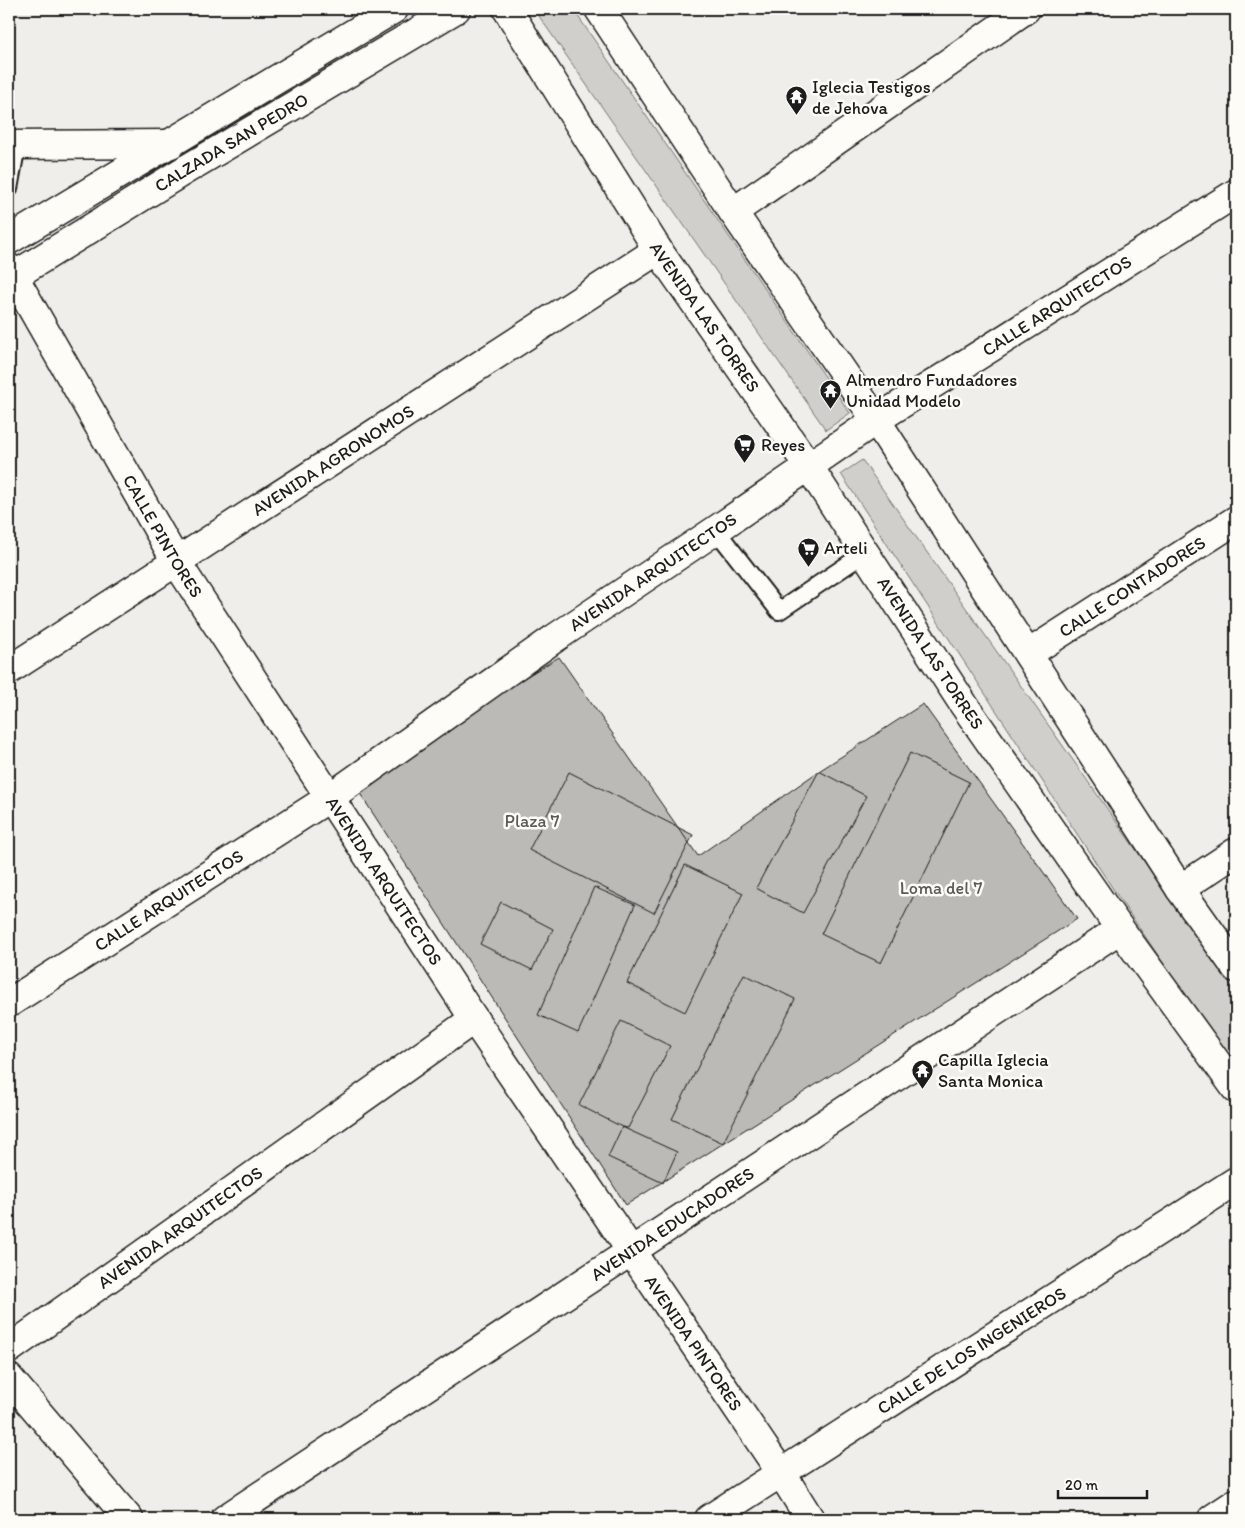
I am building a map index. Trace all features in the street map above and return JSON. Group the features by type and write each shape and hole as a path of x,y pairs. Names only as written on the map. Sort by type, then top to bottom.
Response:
{"street":[{"name":"CALZADA SAN PEDRO","path":"9,240 394,9"},
{"name":"CALZADA SAN PEDRO","path":"10,275 456,9"},
{"name":"AVENIDA LAS TORRES","path":"507,9 658,250 809,467 964,705 1120,929 1236,1089"},
{"path":"599,9 733,212 876,420 1180,889 1236,968"},
{"path":"733,212 1026,9"},
{"path":"13,145 170,144"},
{"name":"CALLE ARQUITECTOS","path":"876,420 1236,193"},
{"name":"AVENIDA AGRONOMOS","path":"9,670 658,250"},
{"name":"CALLE PINTORES","path":"10,275 177,563 329,798"},
{"name":"AVENIDA ARQUITECTOS","path":"9,1349 474,1019 329,798 555,638 876,420"},
{"name":"CALLE CONTADORES","path":"1028,654 1236,520"},
{"name":"CALLE ARQUITECTOS","path":"9,1003 329,798"},
{"path":"1180,889 1236,852"},
{"name":"AVENIDA EDUCADORES","path":"225,1519 1120,929"},
{"name":"AVENIDA PINTORES","path":"474,1019 782,1474 810,1519"},
{"name":"CALLE DE LOS INGENIEROS","path":"709,1519 782,1474 1236,1181"},
{"path":"9,1378 129,1519"},
{"path":"1212,1519 1236,1503"}],"lane":[{"path":"9,188 13,145"},
{"path":"716,530 779,610 865,553"}],"shaded area":[{"path":"534,9 573,9 850,413 826,430"},
{"path":"862,460 1236,992 1236,1070 1119,898 841,474"}],"building":[{"path":"559,657 698,856 819,771 923,704 1077,919 626,1205 352,781"},
{"path":"910,753 969,782 881,963 821,934"},
{"path":"819,771 866,796 803,913 756,888"},
{"path":"569,772 693,835 654,913 529,850"},
{"path":"685,865 743,893 685,1012 627,983"},
{"path":"594,887 635,905 578,1033 538,1015"},
{"path":"501,902 553,929 532,970 480,944"},
{"path":"744,974 795,999 723,1143 672,1119"},
{"path":"621,1021 670,1046 628,1128 622,1127 579,1105"},
{"path":"622,1127 677,1152 663,1183 608,1157"}],"place":[{"name":"Iglecia Testigos de Jehova","path":"796,116"},
{"name":"Almendro Fundadores Unidad Modelo","path":"830,409"},
{"name":"Reyes","path":"745,464"},
{"name":"Arteli","path":"808,567"},
{"name":"Capilla Iglecia Santa Monica","path":"922,1089"}],"park label":[{"name":"Plaza 7","path":"532,821"},
{"name":"Loma del 7","path":"941,888"}]}
